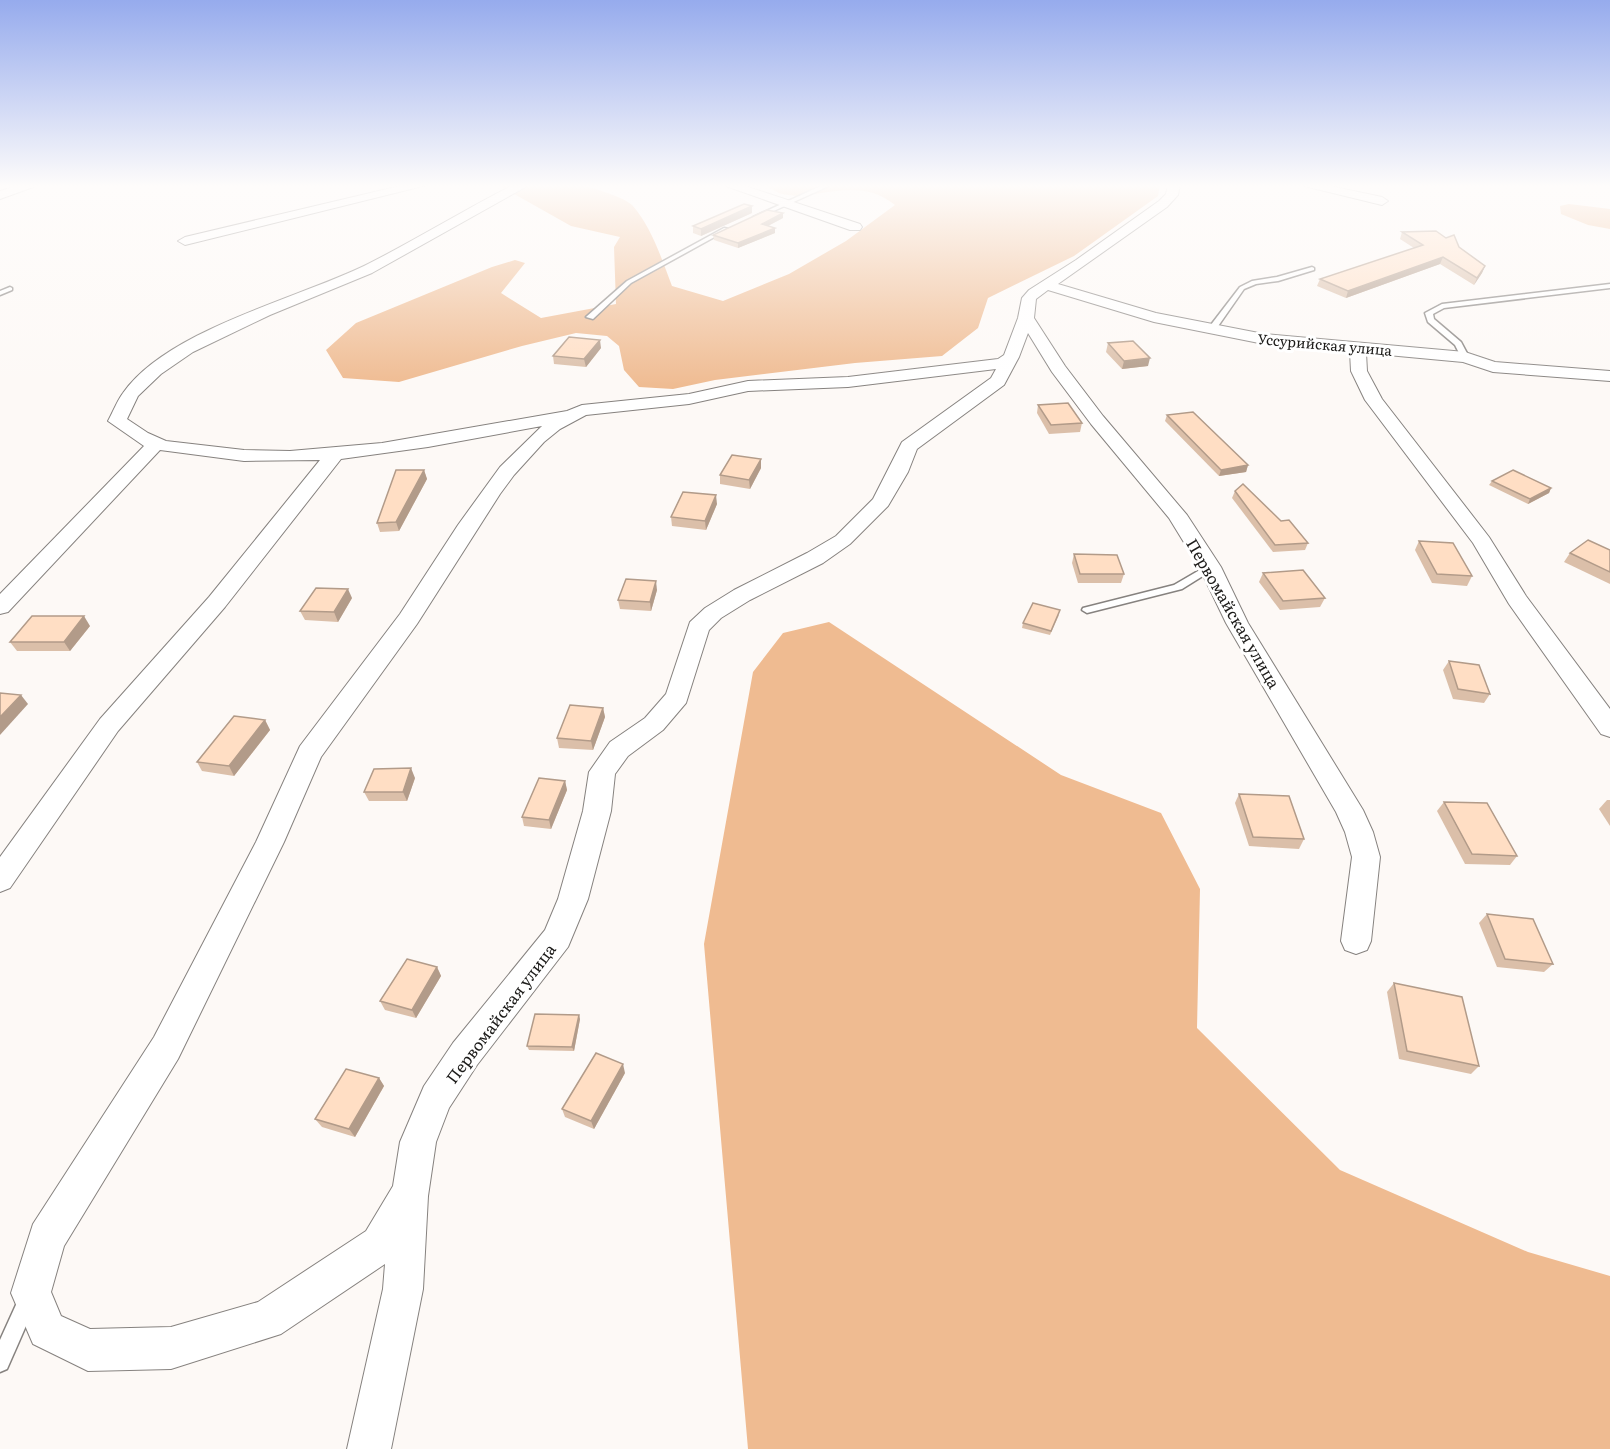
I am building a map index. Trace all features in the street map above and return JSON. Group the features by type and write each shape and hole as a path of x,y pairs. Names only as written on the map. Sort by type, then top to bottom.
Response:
{"street":[{"path":"400,253 358,274 209,336 176,356 127,398 117,421 156,444 219,454 270,457 334,455 572,414 582,410 690,399 748,386 848,382 940,369 988,366 1003,363 1011,357"},
{"name":"Первомайская улица","path":"31,1293 47,1330 88,1350 171,1348 267,1320 380,1245 411,1191 418,1142 436,1098 472,1045 557,938 573,899 597,811 602,772 619,749 654,724 677,697 698,627 742,595 815,558 843,540 881,502 909,446 998,381 1011,357 1026,318 1029,298 1045,285 1096,253"},
{"name":"Уссурийская улица","path":"1045,285 1105,304 1211,330 1264,339 1465,357 1493,367 1610,376"},
{"name":"Первомайская улица","path":"1026,318 1058,368 1097,420 1177,515 1210,567 1237,623 1349,810 1359,832 1366,857 1356,941"},
{"path":"1358,349 1359,371 1374,400 1482,541 1517,599 1610,728"},
{"path":"31,1293 47,1238 166,1048 270,842 309,753 409,619 468,525 507,471 538,438 572,414"},
{"path":"0,607 156,444"},
{"path":"0,880 109,725 217,602 334,455"},
{"path":"369,1449 403,1289 411,1191"}],"lane":[{"path":"590,316 629,282 684,253"},
{"path":"1211,330 1242,288 1254,282 1278,279 1312,269"},
{"path":"1465,357 1458,344 1431,320 1429,313 1442,306 1610,286"},
{"path":"0,293 10,289"},
{"path":"1087,610 1178,587 1210,567"},
{"path":"0,1362 31,1293"}],"shaded area":[{"path":"614,253 659,253 672,286 723,301 789,274 826,253 1079,253 988,298 978,328 942,356 855,363 715,380 673,389 639,387 624,370 619,346 607,336 576,333 522,346 399,382 343,378 326,350 356,323 492,267 515,260 525,263 501,293 541,318 616,304"},
{"path":"829,622 1061,775 1161,813 1200,889 1197,1028 1340,1170 1528,1252 1610,1276 1610,1449 748,1449 704,944 753,672 783,633"}],"building":[{"path":"1400,253 1467,253 1485,266 1477,278 1443,257 1348,291 1320,279"},
{"path":"569,337 600,340 584,359 553,356"},
{"path":"1133,341 1150,358 1124,361 1108,343"},
{"path":"1068,403 1082,423 1051,425 1038,405"},
{"path":"1193,412 1248,465 1221,470 1167,415"},
{"path":"732,455 761,459 749,480 720,475"},
{"path":"396,470 424,470 396,522 377,523"},
{"path":"1513,470 1551,488 1530,499 1492,481"},
{"path":"1243,484 1281,521 1289,520 1308,543 1275,545 1235,491"},
{"path":"683,492 716,495 705,521 671,517"},
{"path":"1588,540 1610,550 1610,572 1570,553"},
{"path":"1419,541 1453,543 1472,576 1437,574"},
{"path":"1074,554 1117,555 1124,574 1080,574"},
{"path":"1303,570 1325,598 1283,601 1263,573"},
{"path":"626,579 656,581 650,602 618,600"},
{"path":"316,588 348,589 334,612 300,611"},
{"path":"1033,603 1060,610 1051,631 1023,623"},
{"path":"32,616 84,616 64,642 10,642"},
{"path":"1449,661 1479,665 1490,694 1458,689"},
{"path":"0,693 21,695 0,717"},
{"path":"570,705 603,708 591,741 557,738"},
{"path":"234,716 265,720 229,766 197,762"},
{"path":"411,768 403,792 364,792 374,769"},
{"path":"539,778 565,781 549,820 522,817"},
{"path":"1239,794 1289,796 1304,839 1253,837"},
{"path":"1444,802 1487,803 1517,856 1472,854"},
{"path":"1487,914 1533,919 1553,964 1505,959"},
{"path":"407,959 437,967 412,1010 380,1001"},
{"path":"1394,983 1462,997 1479,1066 1407,1051"},
{"path":"535,1014 579,1015 572,1047 527,1046"},
{"path":"596,1053 623,1064 591,1121 562,1109"},
{"path":"346,1069 379,1078 349,1129 315,1119"}]}
